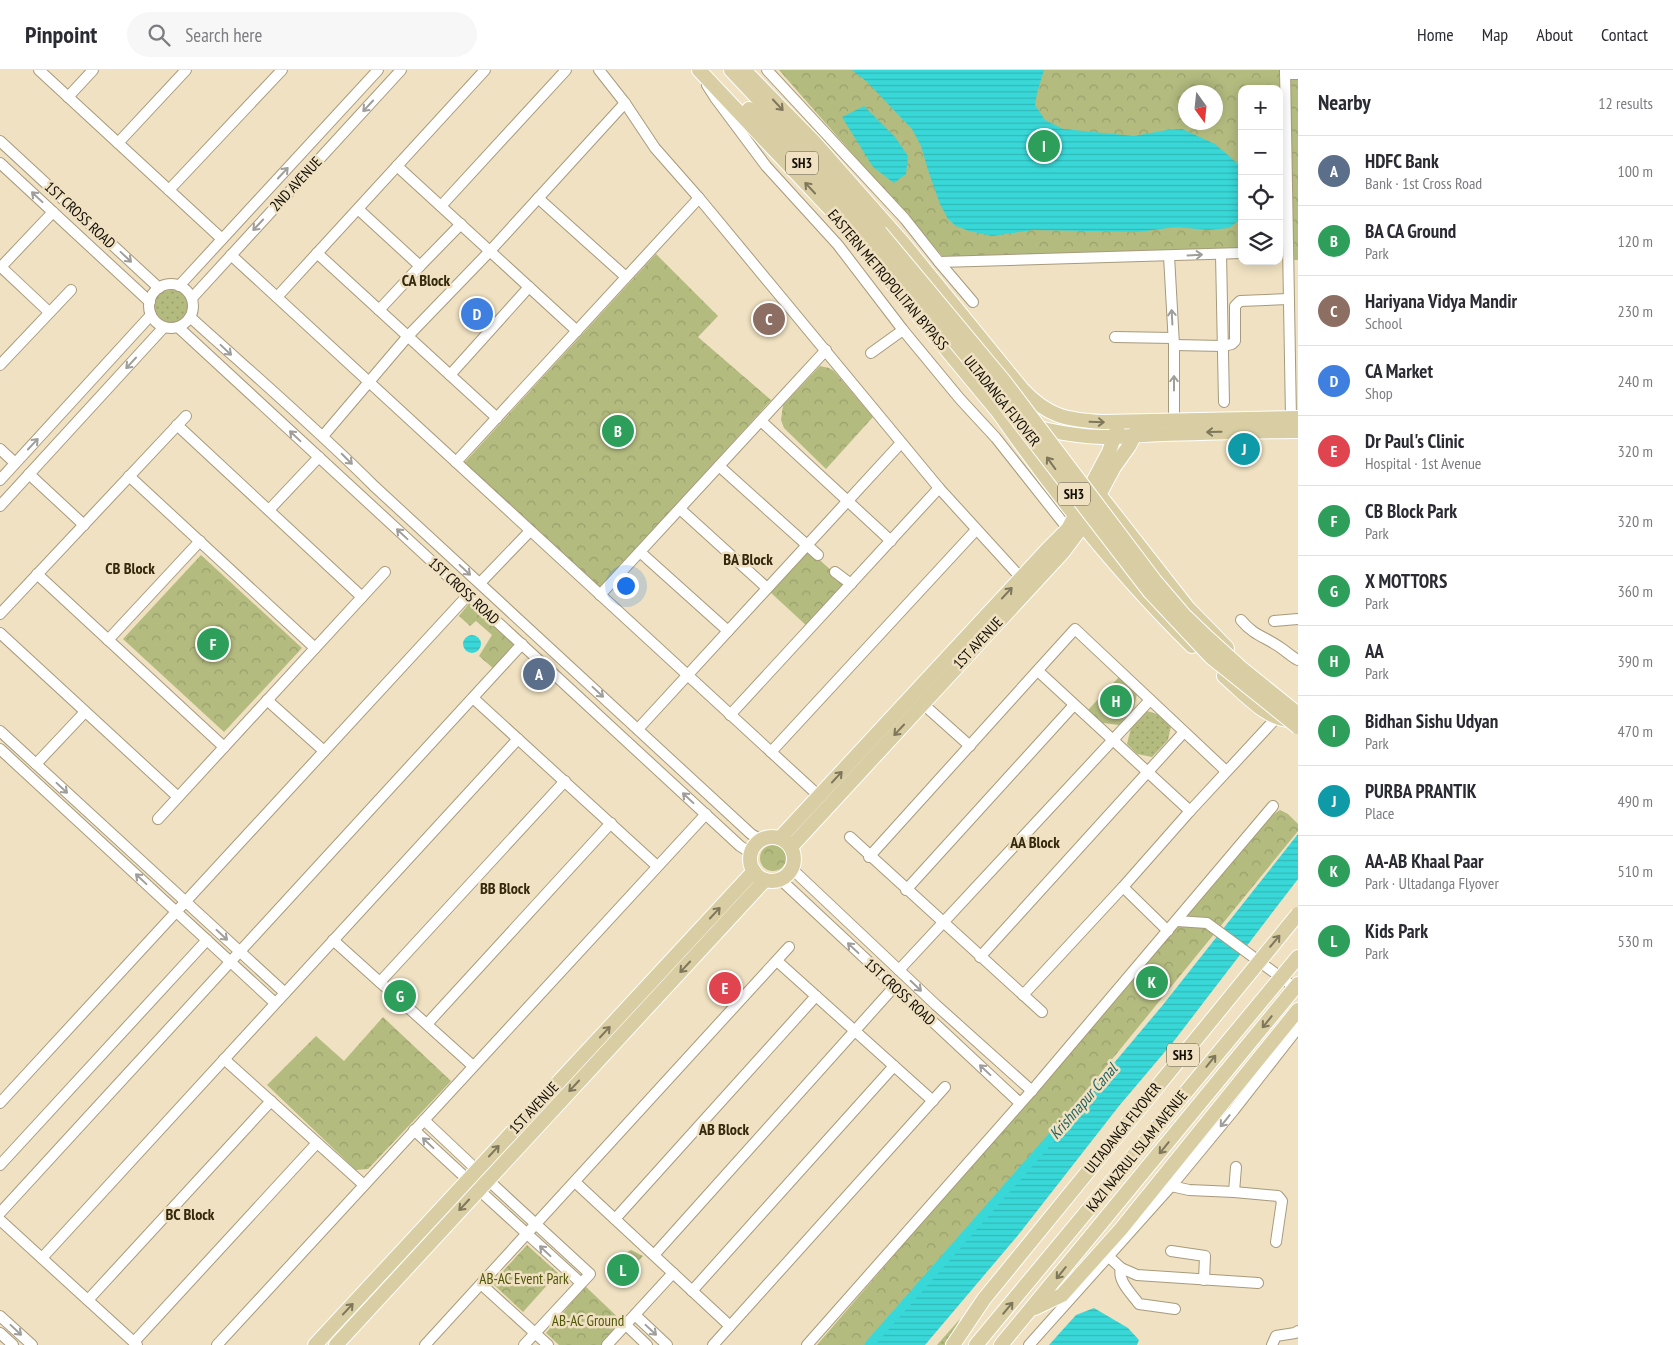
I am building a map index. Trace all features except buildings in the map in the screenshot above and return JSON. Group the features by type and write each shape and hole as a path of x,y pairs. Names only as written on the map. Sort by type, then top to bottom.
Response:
{"main road":[{"name":"ULTADANGA FLYOVER","path":"731,70 848,194 875,237 1150,592 1211,657 1298,727"},
{"path":"744,70 815,143 892,230 1032,400 1052,413 1063,418 1079,421 1294,418"},
{"name":"ULTADANGA FLYOVER","path":"705,72 809,170 875,237 1004,381 1155,581 1208,638 1241,668 1296,706"},
{"name":"EASTERN METROPOLITAN BYPASS","path":"705,72 830,210 999,412 1006,417 1056,431 1089,436 1298,431"},
{"path":"999,412 1079,520 1141,593 1176,630 1260,707 1276,718 1298,720"},
{"path":"785,843 819,796 865,756 1021,578 1079,520 1095,490 1119,421"},
{"path":"1095,490 1114,467 1135,436 1140,421"},
{"path":"1095,490 1188,608 1232,653 1296,706"},
{"name":"1ST AVENUE","path":"785,843 865,756 923,704 1063,552 1079,520"},
{"path":"770,837 785,843 794,858 792,869 780,880 766,880 754,871 750,859 751,853 761,840 770,837"},
{"name":"1ST AVENUE","path":"315,1345 754,871"},
{"name":"1ST AVENUE","path":"336,1345 766,880"},
{"name":"ULTADANGA FLYOVER","path":"953,1345 984,1298 1298,914"},
{"name":"KAZI NAZRUL ISLAM AVENUE","path":"976,1345 1298,957"},
{"path":"654,979 665,988"},
{"name":"KAZI NAZRUL ISLAM AVENUE","path":"1002,1345 1297,987"},
{"path":"1032,1309 1062,1295 1121,1229 1298,1010"},
{"path":"517,1127 527,1137"}],"street":[{"path":"39,70 222,239"},
{"path":"68,97 92,70"},
{"path":"118,143 186,70"},
{"path":"169,190 282,70"},
{"name":"2ND AVENUE","path":"179,286 378,70"},
{"name":"2ND AVENUE","path":"192,298 401,70"},
{"path":"276,297 485,70"},
{"path":"441,206 566,70"},
{"path":"599,70 625,103 655,148 826,350 939,488 1021,578"},
{"path":"767,70 904,219 973,302"},
{"path":"705,72 708,86 716,100 766,166 838,245 903,330 960,400 996,438 1068,529"},
{"path":"1294,418 1294,339 1283,252 1286,72 1298,74"},
{"path":"323,436 408,336 490,251 625,103"},
{"name":"1ST CROSS ROAD","path":"0,141 159,288"},
{"path":"0,163 150,302"},
{"path":"397,166 577,331"},
{"path":"538,198 626,277"},
{"path":"456,462 699,198"},
{"path":"358,209 420,266"},
{"path":"49,312 1,269 53,212"},
{"path":"379,310 460,224"},
{"path":"317,253 497,418"},
{"path":"939,262 1238,253"},
{"path":"1221,254 1224,402"},
{"path":"231,255 819,796"},
{"path":"1169,256 1174,342 1174,420"},
{"path":"169,284 179,286 186,290 192,298 193,308 190,317 183,325 164,327 151,316 150,302 159,288 169,284"},
{"path":"450,375 530,287"},
{"path":"1,363 71,290"},
{"path":"1115,337 1223,346 1232,344 1235,340 1235,306 1240,301 1288,299"},
{"path":"0,480 151,316"},
{"name":"1ST CROSS ROAD","path":"190,317 323,436 374,486 751,834 761,840"},
{"path":"0,506 164,327"},
{"name":"1ST CROSS ROAD","path":"178,327 740,846 751,853"},
{"path":"871,353 903,330"},
{"path":"600,595 826,350"},
{"path":"265,408 276,395"},
{"path":"0,614 186,416"},
{"path":"761,420 891,541"},
{"path":"177,425 362,597"},
{"path":"638,729 902,443"},
{"path":"0,449 15,463"},
{"path":"269,510 319,457"},
{"path":"719,466 818,555"},
{"path":"29,474 84,525"},
{"path":"130,476 315,648"},
{"path":"730,715 939,488"},
{"path":"680,509 767,588"},
{"path":"771,752 976,530"},
{"path":"480,584 530,531"},
{"path":"108,640 200,541"},
{"path":"640,552 728,631"},
{"path":"158,819 384,572"},
{"path":"835,572 850,584"},
{"path":"38,574 224,747"},
{"path":"0,1103 468,594"},
{"path":"1274,621 1298,619"},
{"path":"1241,620 1248,628 1298,660"},
{"path":"869,857 1076,630 1226,771"},
{"path":"0,633 178,797"},
{"path":"0,1213 522,644"},
{"path":"562,681 572,669"},
{"path":"1038,671 1190,811"},
{"path":"473,698 657,866"},
{"path":"267,700 324,752"},
{"path":"899,970 1150,700"},
{"path":"923,704 970,746"},
{"path":"906,890 1074,705"},
{"path":"1023,995 1124,887 1190,811 1276,718 1296,706"},
{"path":"36,764 85,712"},
{"path":"0,731 285,993"},
{"path":"980,957 1184,732"},
{"path":"42,1258 518,738"},
{"path":"0,749 276,1003"},
{"path":"380,982 565,781"},
{"path":"807,1345 1032,1091 1273,806"},
{"path":"76,819 85,809"},
{"path":"217,1345 706,814"},
{"path":"427,1024 611,824"},
{"path":"850,837 869,857 1042,1012"},
{"path":"792,869 936,1005 1032,1091"},
{"name":"1ST CROSS ROAD","path":"780,880 1020,1103"},
{"path":"1124,887 1168,931"},
{"path":"1177,921 1207,923 1297,987"},
{"path":"0,1166 207,940"},
{"path":"333,940 473,1066"},
{"path":"425,1345 789,947"},
{"path":"776,961 933,1100"},
{"path":"654,1255 894,987"},
{"path":"615,1219 816,996"},
{"path":"926,1016 936,1005"},
{"path":"1029,1345 1171,1186 1298,1028"},
{"path":"224,1059 364,1185"},
{"path":"692,1291 894,1066"},
{"path":"713,1345 946,1087"},
{"path":"88,1300 271,1101"},
{"path":"424,1120 472,1175"},
{"path":"414,1130 472,1175"},
{"path":"0,1220 136,1344 317,1143"},
{"path":"1234,1192 1236,1167"},
{"path":"575,1182 730,1326"},
{"path":"483,1185 536,1224 590,1274 524,1345"},
{"path":"483,1185 527,1234 581,1284"},
{"path":"1171,1186 1189,1190 1278,1196 1281,1198 1276,1242"},
{"path":"1171,1251 1204,1256 1204,1280"},
{"path":"1109,1257 1121,1268 1137,1274 1258,1283"},
{"path":"1121,1268 1122,1282 1139,1304 1175,1310"},
{"path":"607,1345 674,1273"},
{"path":"481,1284 548,1345"},
{"path":"635,1315 667,1345"},
{"path":"0,1316 32,1345"},
{"path":"626,1325 647,1345"},
{"path":"1272,1345 1276,1336 1296,1333 1298,1330"},
{"path":"0,1334 13,1345"}],"green space":[{"path":"779,70 1280,70 1280,85 1238,85 1238,249 944,258"},
{"path":"1289,79 1298,79 1298,260 1290,260"},
{"path":"656,254 718,316 698,337 771,400 600,589 464,463"},
{"path":"171,290 183,295 188,307 183,319 171,324 159,319 154,307 159,295"},
{"path":"820,366 834,371 873,417 826,469 784,428 781,420 783,405"},
{"path":"807,549 848,585 808,627 769,591"},
{"path":"201,555 302,648 224,732 123,639"},
{"path":"471,601 519,644 494,669 479,656 492,635 476,621 470,626 459,616"},
{"path":"1120,676 1137,693 1134,708 1119,725 1103,723 1088,710"},
{"path":"1147,711 1160,715 1171,726 1168,740 1152,757 1137,754 1127,744 1131,728"},
{"path":"1280,810 1288,814 1298,824 1298,831 1052,1133 868,1345 817,1345 1271,816"},
{"path":"773,845 782,849 786,858 782,867 773,871 764,867 760,858 764,849"},
{"path":"383,1017 451,1081 368,1169 356,1170 267,1085 316,1036 344,1061"},
{"name":"AB-AC Event Park","path":"527,1245 558,1273 523,1312 492,1283"},
{"path":"631,1250 643,1256 622,1278 609,1262"},
{"name":"AB-AC Ground","path":"585,1286 626,1325 607,1345 559,1345 546,1333"},
{"path":"960,1319 948,1345 937,1345"}],"water":[{"path":"852,70 1044,70 1035,105 1045,120 1063,129 1134,136 1178,129 1184,130 1215,144 1238,165 1238,221 1229,228 1208,230 1176,227 1138,232 1033,230 992,236 969,231 956,226 948,219 940,204 921,146 912,129 866,81"},
{"path":"864,106 895,137 908,156 906,174 894,183 873,167 842,117"},
{"path":"472,635 478,638 481,644 478,650 472,653 466,650 463,644 466,638"},
{"path":"1298,834 1298,879 1174,1041 1119,1106 1019,1234 925,1345 870,1345 981,1221 1162,1006"},
{"path":"1094,1308 1128,1328 1139,1340 1137,1345 1049,1345 1076,1315"}],"waterway":[{"name":"Krishnapur Canal","path":"869,1345 1052,1137"}],"place":[{"name":"Bidhan Sishu Udyan","path":"1044,146"},
{"name":"CA Market","path":"477,314"},
{"name":"Hariyana Vidya Mandir","path":"769,319"},
{"name":"BA CA Ground","path":"618,431"},
{"name":"PURBA PRANTIK","path":"1244,449"},
{"name":"CB Block Park","path":"213,644"},
{"name":"HDFC Bank","path":"539,674"},
{"name":"AA","path":"1116,701"},
{"name":"AA-AB Khaal Paar","path":"1152,982"},
{"name":"Dr Paul's Clinic","path":"725,988"},
{"name":"X MOTTORS","path":"400,996"},
{"name":"Kids Park","path":"623,1270"}],"district":[{"name":"CA Block","path":"426,280"},
{"name":"BA Block","path":"748,559"},
{"name":"CB Block","path":"130,568"},
{"name":"AA Block","path":"1035,842"},
{"name":"BB Block","path":"505,888"},
{"name":"AB Block","path":"724,1129"},
{"name":"BC Block","path":"190,1214"}]}
